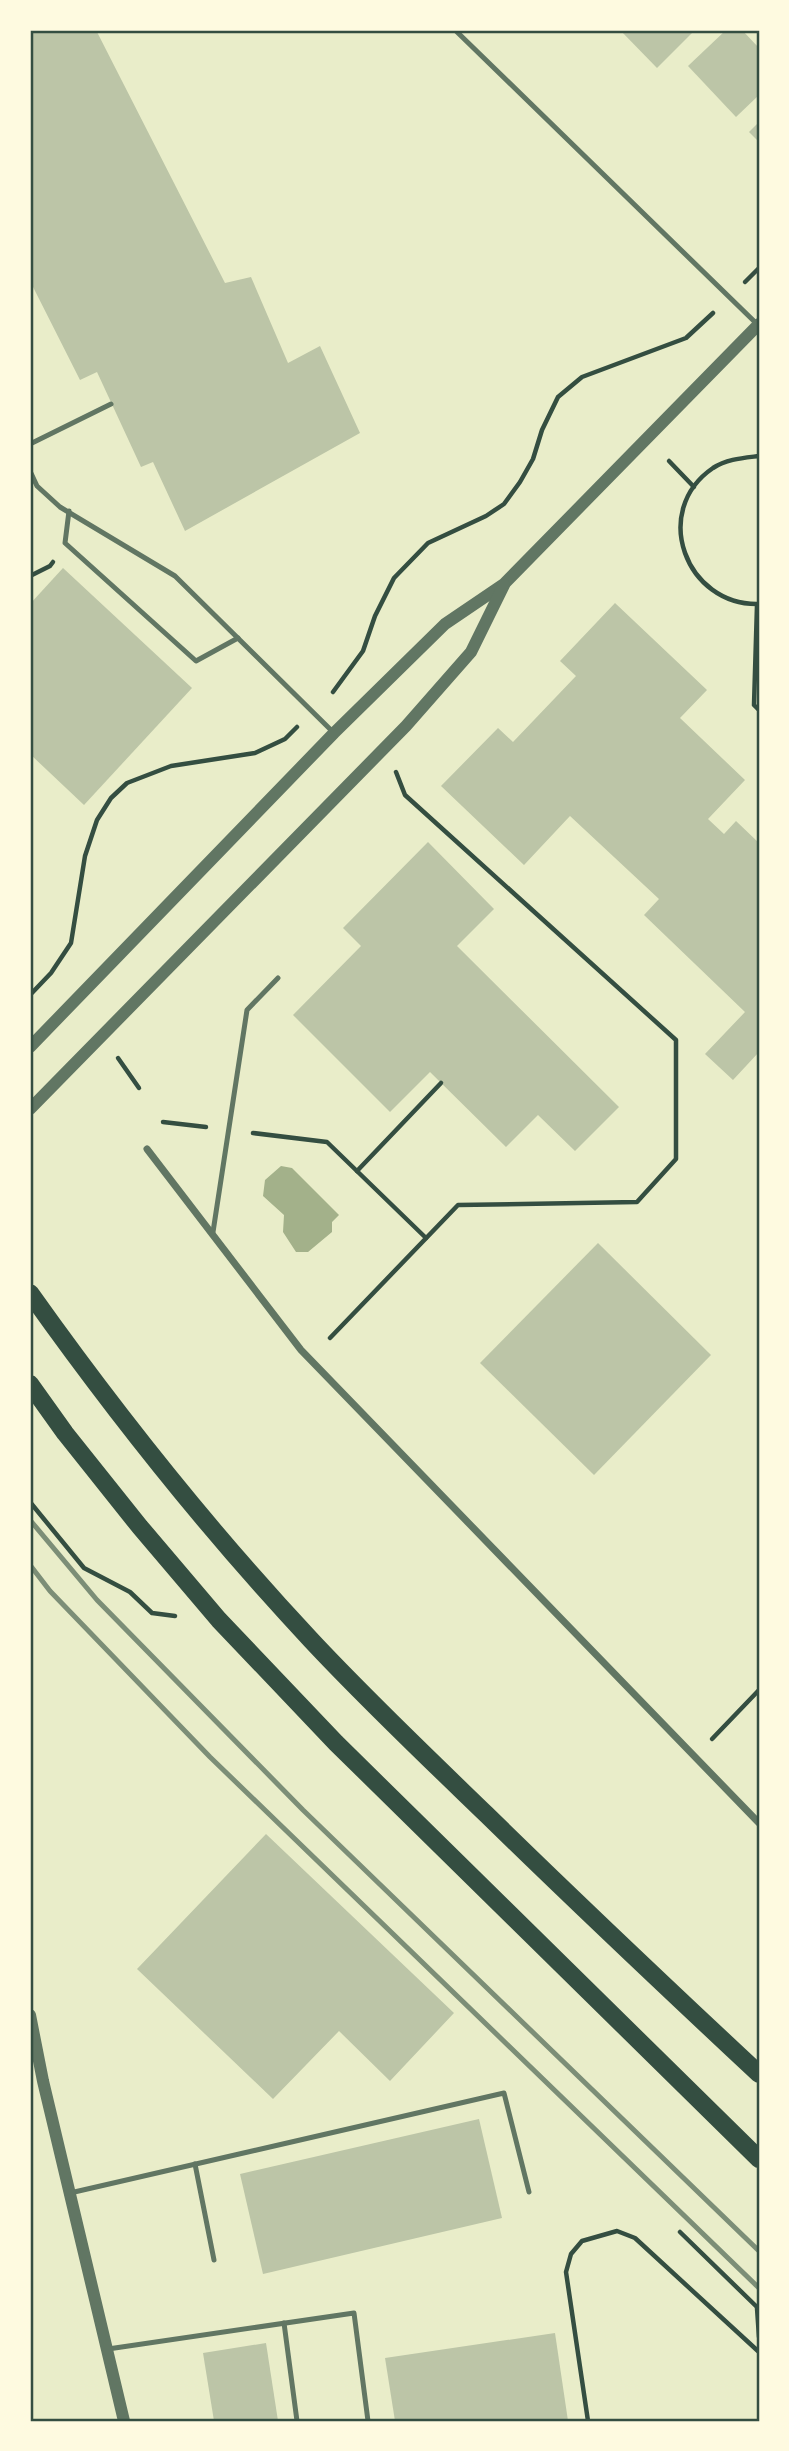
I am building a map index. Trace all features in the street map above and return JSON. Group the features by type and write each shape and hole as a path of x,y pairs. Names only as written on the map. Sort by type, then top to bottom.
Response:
{"main road":[{"path":"30,1293 116,1410 166,1472 310,1640 637,1961 759,2074"},
{"path":"30,1384 65,1433 140,1527 219,1620 336,1743 759,2159"}],"street":[{"path":"30,1047 334,733 445,624 504,584 759,325"},
{"path":"30,1109 406,726 471,652 504,584"},
{"path":"148,1149 301,1350 759,1823"},
{"path":"30,2015 124,2421"}],"lane":[{"path":"455,30 759,325"},
{"path":"30,443 111,404"},
{"path":"30,471 37,486 60,506 175,576 334,733"},
{"path":"30,490 37,486"},
{"path":"69,511 65,543 195,661 238,638"},
{"path":"212,1232 247,1010 278,978"},
{"path":"70,2193 503,2093 529,2192"},
{"path":"195,2164 214,2260"},
{"path":"108,2349 354,2312 368,2421"},
{"path":"284,2323 297,2421"}],"path":[{"path":"331,695 363,651 375,616 394,578 428,543 486,516 504,504 533,458 542,430 558,397 582,377 685,338 712,314"},
{"path":"759,456 736,458 713,468 694,487 685,505 680,529 684,552 694,574 712,591 733,601 758,605 754,705 759,710"},
{"path":"669,461 694,487"},
{"path":"30,995 51,973 71,943 85,856 97,820 111,798 127,783 171,766 256,753 285,739 299,726"},
{"path":"330,1338 458,1205 637,1202 676,1159 676,1040 405,795 393,765"},
{"path":"114,1051 139,1088"},
{"path":"357,1171 441,1083"},
{"path":"163,1122 327,1142 426,1238"},
{"path":"30,1502 84,1569 131,1592 152,1613"},
{"path":"694,1757 759,1690"},
{"path":"589,2421 566,2273 571,2255 582,2241 617,2231 635,2238 759,2352"},
{"path":"680,2232 758,2308 759,2337"}],"shaded area":[{"path":"281,1166 292,1168 339,1215 332,1222 332,1232 308,1252 296,1252 283,1232 284,1215 263,1196 265,1180"}],"building":[{"path":"30,30 96,30 225,283 251,277 288,363 320,346 360,433 185,531 153,462 141,467 97,372 80,380 30,281"},
{"path":"620,30 695,30 657,68"},
{"path":"726,30 742,30 759,48 759,95 736,117 688,66"},
{"path":"759,122 759,142 749,132"},
{"path":"63,568 192,688 84,805 30,754 30,604"},
{"path":"615,603 707,690 680,718 745,780 708,819 724,834 736,821 759,843 759,1052 733,1080 705,1054 745,1012 644,915 659,899 570,816 524,865 441,786 498,728 513,742 576,676 560,661"},
{"path":"428,842 494,909 457,946 619,1107 575,1151 538,1115 506,1147 430,1072 390,1112 293,1015 361,946 343,928"},
{"path":"598,1243 711,1355 594,1475 480,1363"},
{"path":"266,1834 454,2013 390,2081 339,2031 273,2099 137,1969"},
{"path":"479,2119 502,2218 263,2274 240,2174"},
{"path":"555,2333 568,2421 395,2421 385,2358"},
{"path":"266,2343 278,2421 214,2421 203,2353"}],"railway":[{"path":"30,1520 97,1600 303,1810 759,2251"},
{"path":"30,1565 50,1591 210,1757 759,2288"}]}
